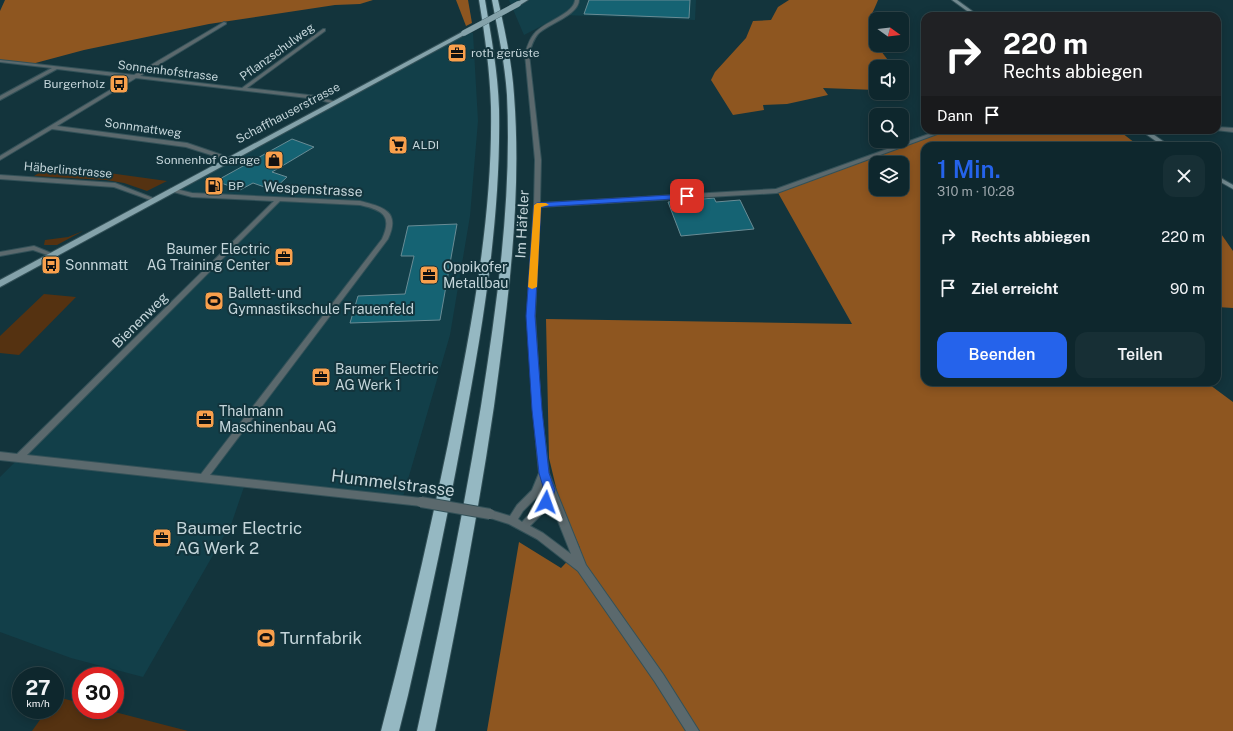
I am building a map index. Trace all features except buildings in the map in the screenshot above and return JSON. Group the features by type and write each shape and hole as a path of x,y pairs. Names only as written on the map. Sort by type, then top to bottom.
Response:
{"highway":[{"path":"390,731 427,578 448,478 470,361 484,267 492,189 494,114 489,31 482,0"},
{"path":"426,731 458,580 475,482 495,354 505,264 510,190 511,128 506,62 495,0"}],"main road":[{"name":"Schaffhauserstrasse","path":"0,284 525,0"},
{"path":"954,0 971,12"},
{"path":"1149,134 1161,142"},
{"path":"1221,180 1233,187"}],"street":[{"name":"Im Häfeler","path":"577,0 574,8 539,31 532,39 528,49 538,160 531,316 537,410 544,473 582,568"},
{"path":"0,158 224,23"},
{"name":"Pflanzschulweg","path":"242,90 323,30"},
{"path":"312,39 322,40"},
{"name":"Sonnenhofstrasse","path":"1,62 316,98 333,103"},
{"path":"0,98 57,68"},
{"name":"Sonnmattweg","path":"52,127 187,145 202,148 229,159"},
{"path":"1221,129 1233,130"},
{"path":"537,205 777,191 934,134"},
{"name":"Häberlinstrasse","path":"0,176 115,185 155,200"},
{"name":"Wespenstrasse","path":"172,190 192,195 360,203 374,206 383,211 390,222 390,230 203,478"},
{"name":"Bienenweg","path":"19,458 280,200"},
{"path":"0,254 34,248 53,255"},
{"name":"Hummelstrasse","path":"0,456 421,502 490,514 512,521 540,536 582,568 690,726 699,731"},
{"path":"512,521 520,508 534,494 544,473"},
{"path":"523,527 543,507 550,490"}],"shaded area":[{"path":"5,0 373,0 360,4 335,5 209,24 84,50 28,65 0,61 0,11"},
{"path":"456,0 468,0 472,23 466,26"},
{"path":"509,0 696,0 695,20 563,15 524,35"},
{"path":"789,0 878,0 872,12 869,12 869,52 882,52 888,60 869,60 869,90 823,88 828,95 787,104 763,105 764,110 733,115 711,80 715,72 746,38 753,21 771,20 778,7"},
{"path":"464,33 473,33 478,121 470,216 450,335 402,500 245,484 232,522 143,677 124,672 124,667 105,667 71,658 0,632 0,477 279,200 192,195 172,190"},
{"path":"934,134 1123,134 1134,142 921,142 921,386 1211,386 1233,402 1233,731 487,731 519,542 561,568 580,548 559,500 549,458 546,319 852,324 777,191 869,158 869,196 909,196 909,156 873,156 895,148 909,148 909,143"},
{"path":"51,165 167,181 147,191 124,183 106,180 34,176"},
{"path":"83,231 57,245 44,245 45,240 68,237"},
{"path":"1221,234 1233,251 1233,308 1221,307"},
{"path":"44,294 76,297 19,355 0,353 0,336"},
{"path":"64,699 72,701 72,719 124,719 124,714 188,731 32,731 41,719 64,719"}],"slow traffic":[{"path":"532,287 537,205 546,205"}],"place":[{"name":"roth gerüste","path":"457,53"},
{"name":"Burgerholz","path":"119,84"},
{"name":"ALDI","path":"398,145"},
{"name":"Sonnenhof Garage","path":"274,160"},
{"name":"BP","path":"214,186"},
{"name":"Baumer Electric AG Training Center","path":"284,257"},
{"name":"Sonnmatt","path":"51,265"},
{"name":"Oppikofer Metallbau","path":"429,275"},
{"name":"Ballett- und Gymnastikschule Frauenfeld","path":"214,301"},
{"name":"Baumer Electric AG Werk 1","path":"321,377"},
{"name":"Thalmann Maschinenbau AG","path":"205,419"},
{"name":"Baumer Electric AG Werk 2","path":"162,538"},
{"name":"Turnfabrik","path":"266,638"}],"route":[{"path":"546,502 550,490 544,473 537,410 531,316 537,205 687,196"}]}
